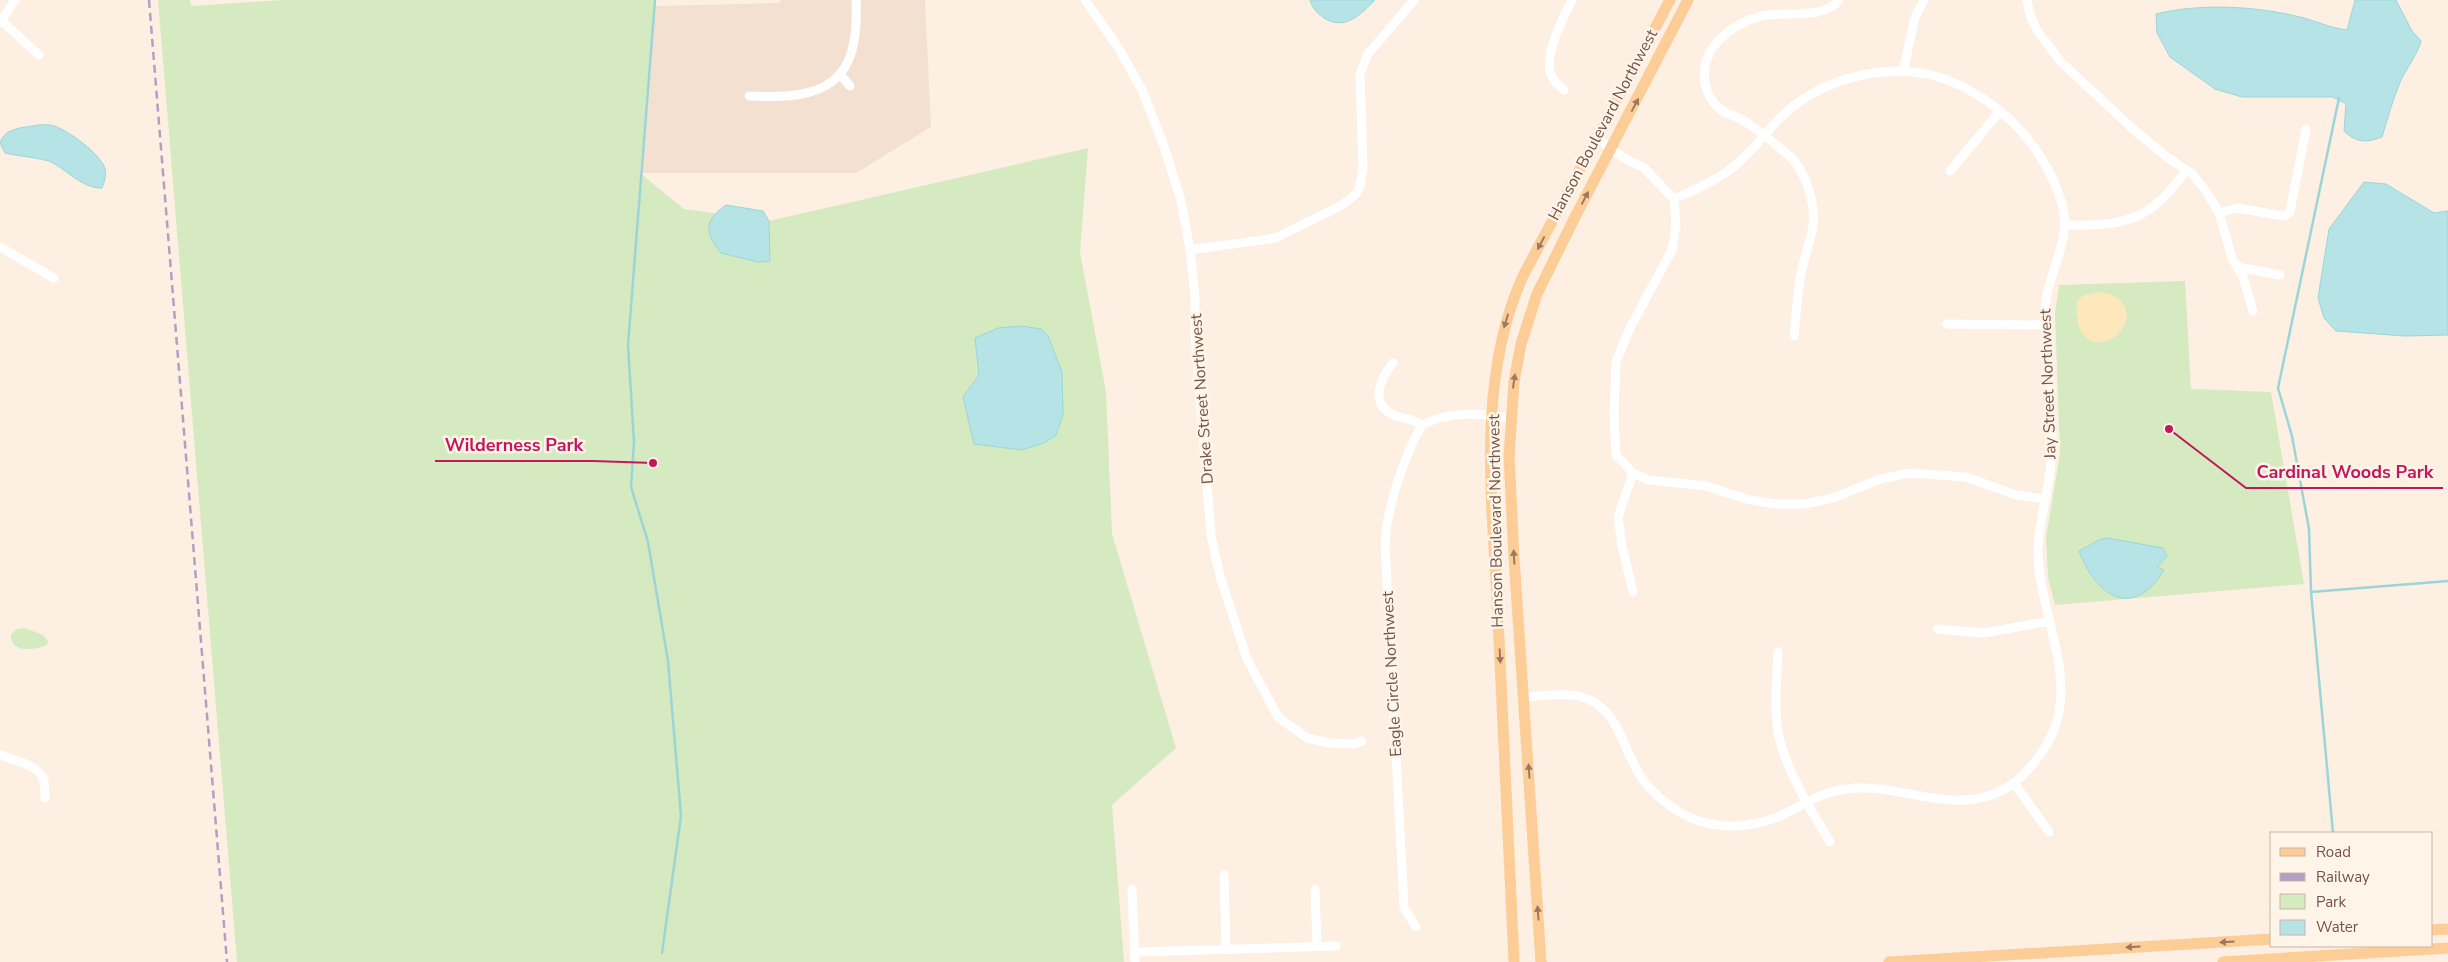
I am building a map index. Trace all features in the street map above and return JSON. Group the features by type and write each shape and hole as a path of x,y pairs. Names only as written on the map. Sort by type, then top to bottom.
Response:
{"main road":[{"name":"Hanson Boulevard Northwest","path":"1514,962 1492,503 1492,415 1498,354 1511,303 1670,0"},
{"name":"Hanson Boulevard Northwest","path":"1541,962 1513,548 1509,456 1510,418 1519,352 1534,303 1575,217 1688,0"},
{"path":"2433,930 2448,929"},
{"path":"1889,962 2270,939"},
{"path":"2223,962 2448,948"}],"street":[{"path":"15,0 1,22 39,55"},
{"path":"749,96 799,96 829,84 840,74 850,60 854,48 857,24 856,0"},
{"name":"Drake Street Northwest","path":"1085,0 1118,47 1146,98 1164,146 1181,201 1190,250 1195,297 1194,335 1211,535 1220,576 1247,659 1278,717 1307,738 1329,743 1354,744 1362,741"},
{"path":"1190,250 1275,238 1342,205 1355,195 1360,186 1363,167 1360,74 1372,49 1414,0"},
{"path":"1564,90 1554,81 1550,62 1558,29 1572,0"},
{"path":"1794,336 1800,279 1815,221 1807,184 1795,162 1745,121 1720,109 1704,82 1704,68 1708,56 1717,42 1729,31 1747,21 1766,15 1818,11 1826,9 1839,0"},
{"path":"1903,72 1915,17 1924,0"},
{"path":"2027,0 2030,15 2038,32 2060,62 2121,119 2167,157 2186,170 2206,192 2219,213 2232,258 2243,277 2253,311"},
{"name":"Jay Street Northwest","path":"1524,697 1564,695 1584,697 1604,710 1618,727 1628,754 1643,779 1658,795 1690,818 1722,826 1758,824 1781,816 1806,801 1844,789 1872,787 1943,801 1962,801 1992,795 2014,783 2036,761 2055,726 2059,714 2059,676 2039,567 2039,532 2052,443 2045,304 2066,225 2064,207 2051,174 2034,146 2000,111 1984,99 1953,82 1923,74 1889,71 1843,80 1823,88 1777,121 1764,138 1736,166 1721,176 1674,198"},
{"path":"840,74 850,86"},
{"path":"1950,171 2000,111"},
{"path":"2219,213 2237,208 2284,216 2290,212 2306,129"},
{"path":"1596,138 1644,168 1674,198 1676,225 1672,250 1631,326 1616,362 1614,406 1616,455 1633,473 1648,480 1706,486 1750,500 1776,504 1804,504 1833,498 1880,480 1910,473 1966,477 2016,495 2044,499"},
{"path":"2066,225 2117,223 2130,220 2158,205 2186,170"},
{"path":"0,247 54,278"},
{"path":"2237,267 2280,275"},
{"path":"1947,324 2046,325"},
{"path":"1393,363 1382,376 1379,385 1382,404 1387,411 1397,416 1411,418 1422,425 1432,420 1453,415 1492,415 1510,418"},
{"name":"Eagle Circle Northwest","path":"1416,928 1404,908 1385,546 1386,527 1392,503 1422,425"},
{"path":"1633,473 1618,517 1622,546 1633,592"},
{"path":"1937,629 1984,633 2050,621"},
{"path":"1778,652 1776,693 1779,740 1791,774 1830,842"},
{"path":"0,755 31,767 38,773 43,778 45,798"},
{"path":"2014,783 2048,832"},
{"path":"1224,875 1226,949"},
{"path":"1315,888 1317,946"},
{"path":"1132,889 1136,962"},
{"path":"1135,952 1336,946"}],"shaded area":[{"path":"780,0 925,0 931,127 856,173 640,173 655,6 780,3"}],"green space":[{"path":"158,0 190,0 191,6 284,0 655,0 640,173 684,209 769,221 1088,148 1080,252 1106,392 1112,534 1176,748 1112,805 1124,962 237,962"},
{"path":"2185,281 2191,389 2271,392 2304,584 2055,605 2048,577 2046,538 2060,454 2055,313 2059,285"},
{"path":"25,628 43,635 48,641 47,645 24,649 15,645 11,634 17,629"}],"sand":[{"path":"2100,292 2121,300 2125,307 2126,319 2122,329 2114,337 2104,342 2093,341 2084,335 2078,322 2077,301 2084,295"}],"water":[{"path":"1310,0 1375,0 1352,20 1339,23 1332,22 1321,16"},
{"path":"2355,0 2396,0 2412,31 2421,41 2398,87 2382,137 2366,141 2353,138 2344,131 2346,104 2333,97 2242,97 2215,89 2170,57 2157,33 2156,14 2209,7 2247,8 2283,13 2347,30"},
{"path":"50,125 60,128 91,150 103,163 106,171 102,188 82,182 51,162 5,153 0,143 6,134 15,129"},
{"path":"2364,182 2386,184 2434,213 2448,211 2448,335 2405,336 2336,331 2324,318 2318,298 2329,229"},
{"path":"726,205 763,211 769,221 770,261 758,262 721,253 709,233 709,228 713,216"},
{"path":"1022,326 1041,329 1048,336 1062,372 1063,415 1056,435 1046,442 1022,450 974,444 963,397 979,375 975,338 998,328"},
{"path":"2107,538 2163,548 2167,556 2157,567 2164,570 2152,586 2140,595 2128,598 2116,596 2105,590 2086,567 2079,551 2099,540"}],"waterway":[{"path":"655,0 628,345 634,442 631,487 648,542 668,661 681,816 662,953"},
{"path":"2333,832 2311,592 2309,529 2292,436 2278,388 2339,98"},
{"path":"2311,592 2448,581"}],"railway":[{"path":"149,0 227,962"}],"place":[{"name":"Cardinal Woods Park","path":"2169,429"},
{"name":"Wilderness Park","path":"653,463"}]}
